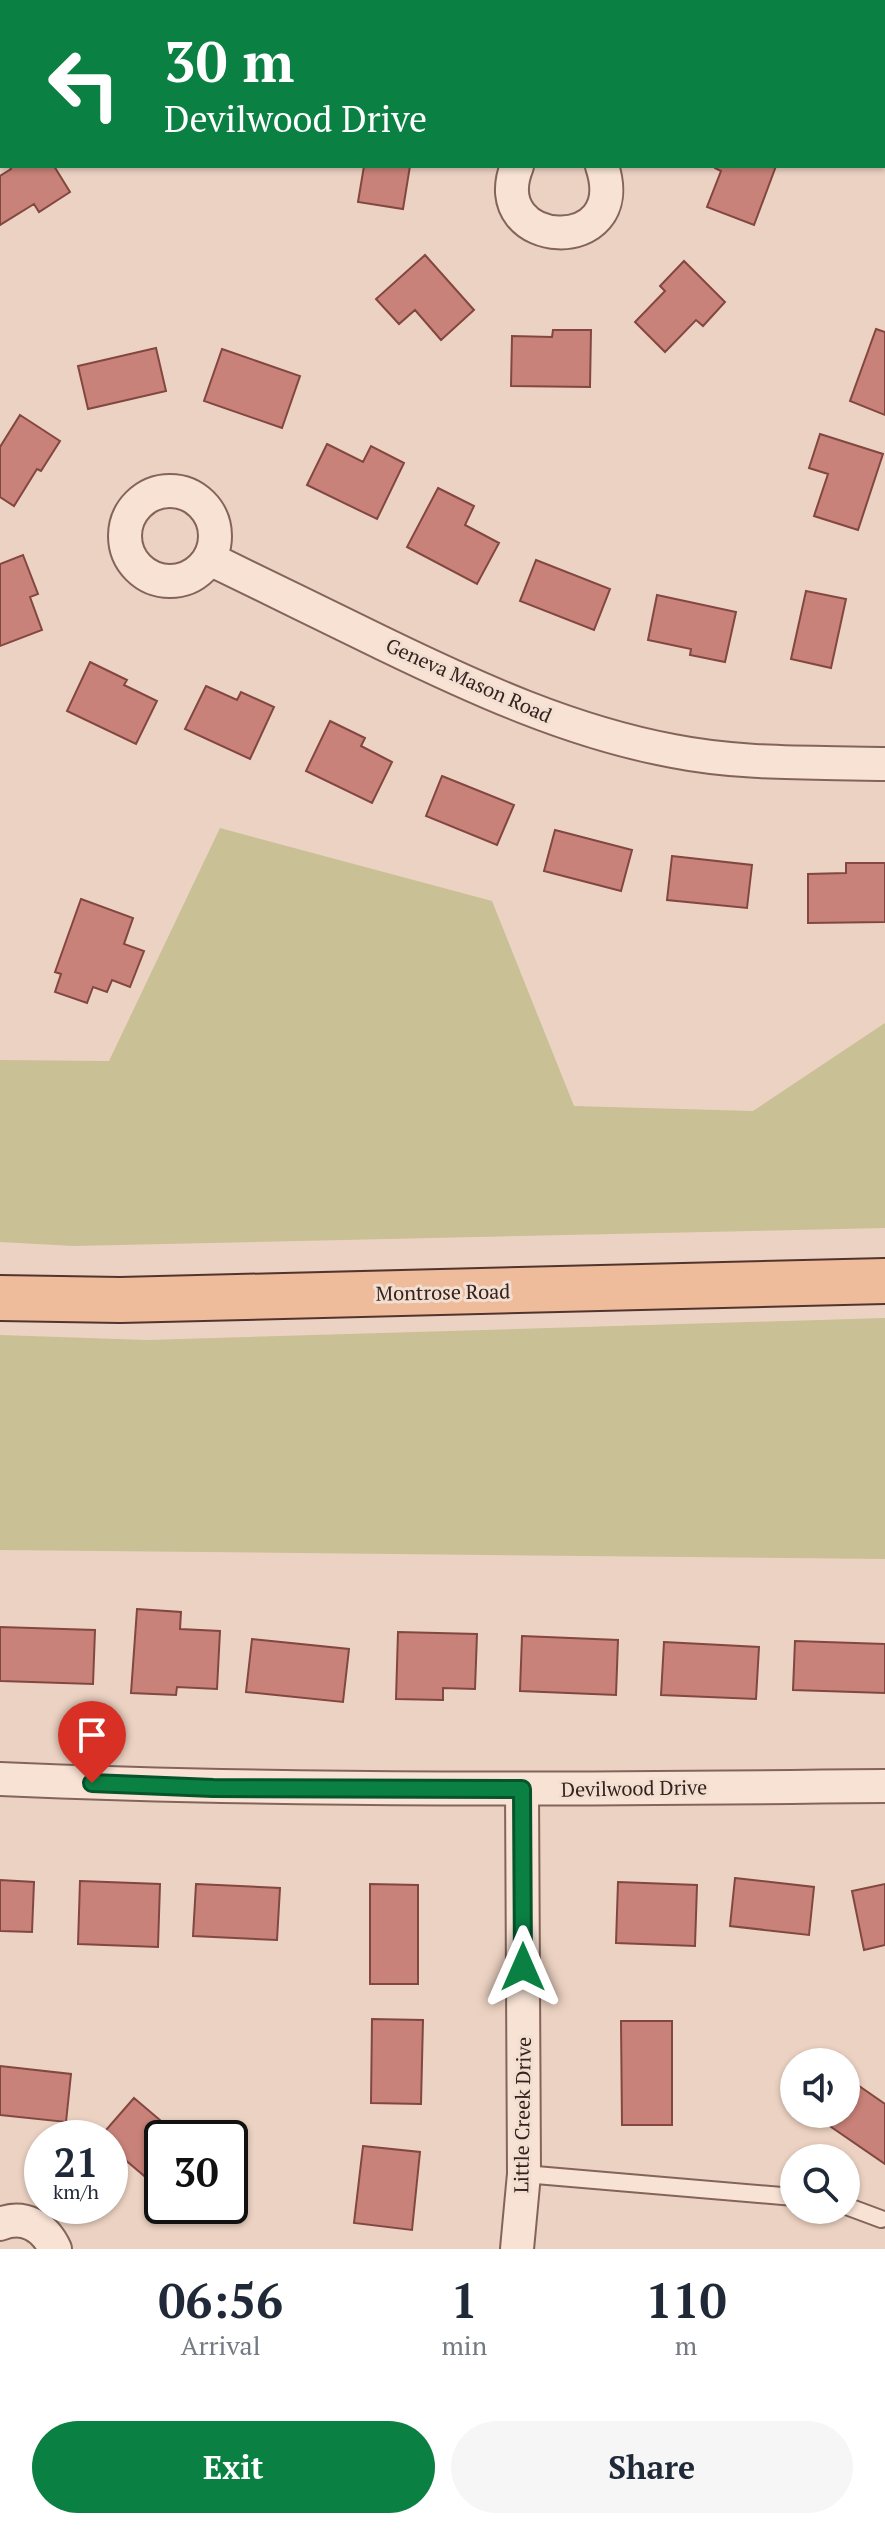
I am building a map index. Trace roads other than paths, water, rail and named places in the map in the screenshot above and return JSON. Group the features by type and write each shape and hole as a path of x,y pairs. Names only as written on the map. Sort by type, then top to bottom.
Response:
{"main road":[{"name":"Montrose Road","path":"0,1298 120,1300 885,1281"}],"street":[{"path":"516,168 512,177 512,194 518,210 528,222 542,231 558,234 582,228 600,212 606,196 607,180 603,168"},
{"name":"Geneva Mason Road","path":"210,559 459,680 520,706 605,735 674,752 744,761 885,764"},
{"name":"Devilwood Drive","path":"0,1779 213,1788 885,1786"},
{"name":"Little Creek Drive","path":"517,2249 524,2174 522,1789"},
{"path":"0,2224 21,2220 35,2225 47,2234 55,2249"}],"lane":[{"path":"524,2174 780,2196"},
{"path":"860,2211 881,2219"}]}
